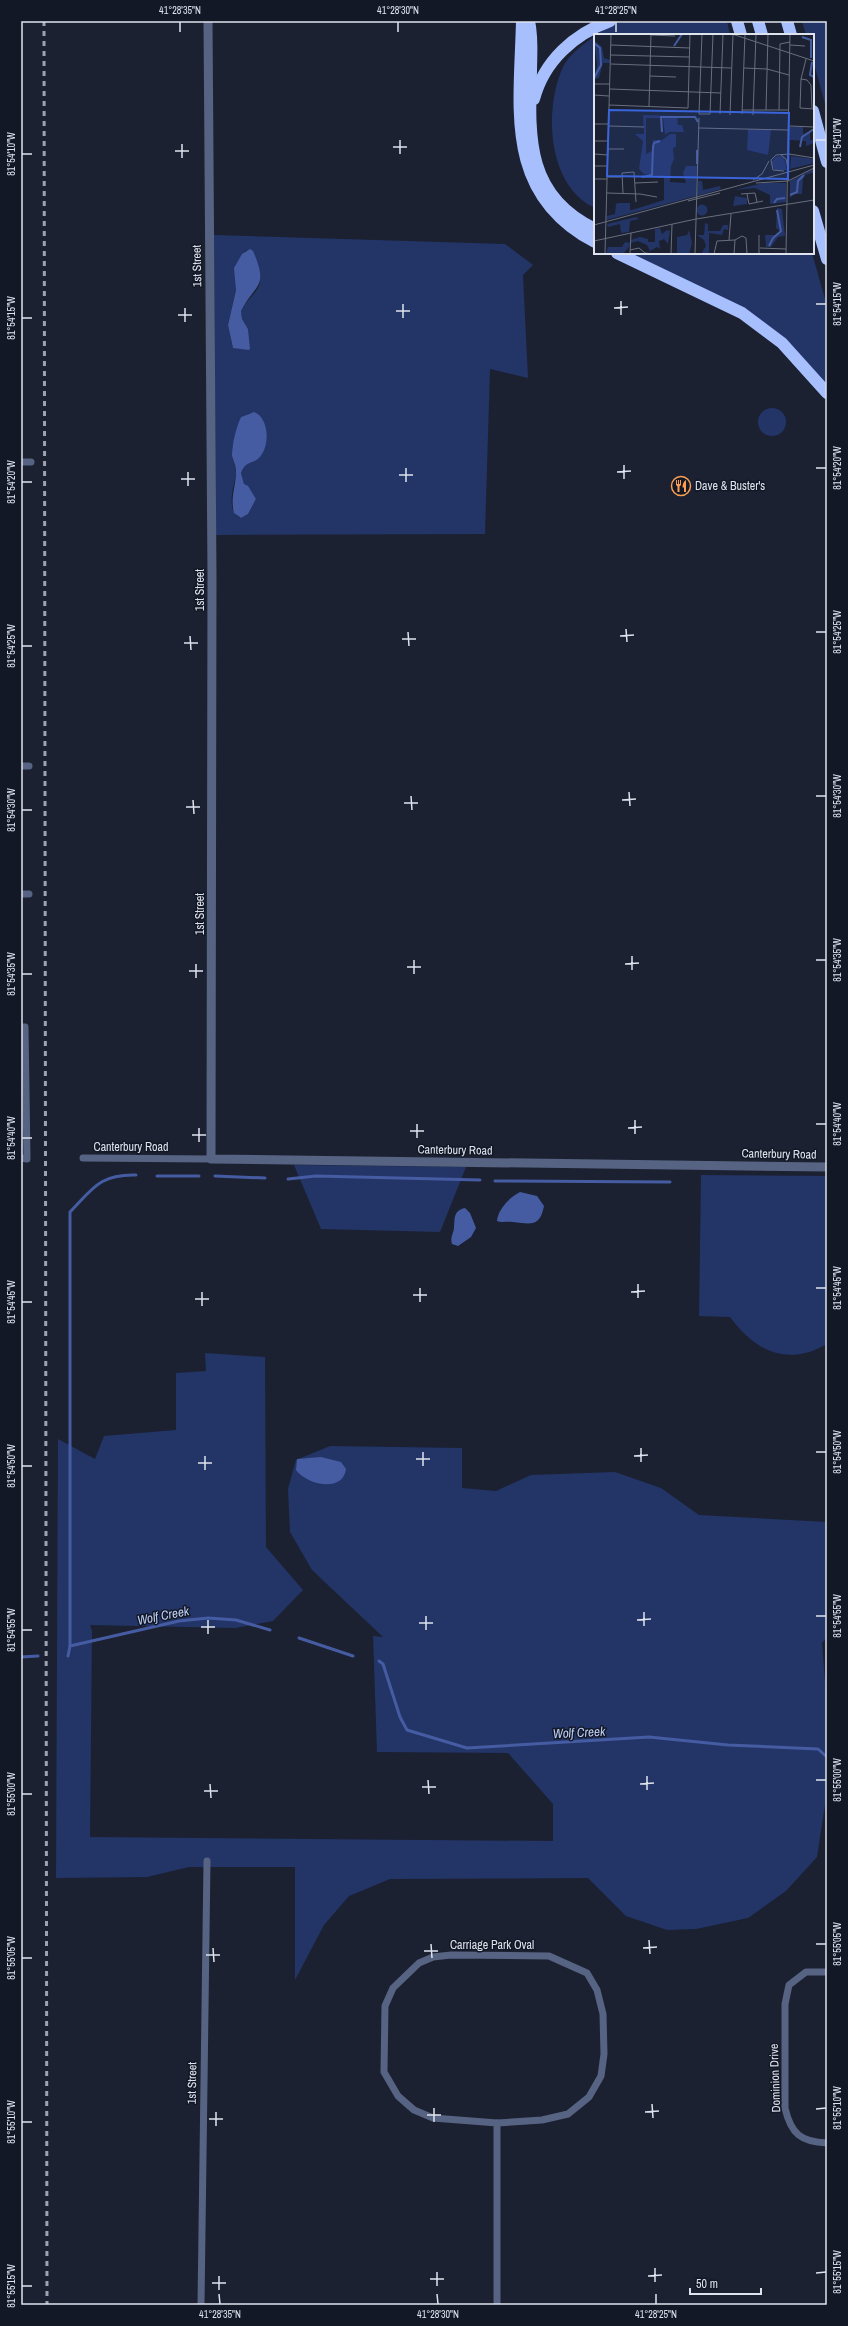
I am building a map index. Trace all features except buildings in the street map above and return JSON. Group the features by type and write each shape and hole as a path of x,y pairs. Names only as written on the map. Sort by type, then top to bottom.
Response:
{"highway":[{"path":"522,21 521,133 522,148 527,169 541,196 559,217 594,241"},
{"path":"529,21 531,49 531,146 537,166 549,189 563,208 581,222 594,228"},
{"path":"530,115 536,90 554,58 583,33 610,21"},
{"path":"737,21 741,34"},
{"path":"758,21 762,34"},
{"path":"787,21 791,34"},
{"path":"814,115 827,162"},
{"path":"814,214 827,259"},
{"path":"619,254 742,313 782,343 827,394"}],"street":[{"name":"1st Street","path":"208,21 212,570 211,1159"},
{"path":"21,462 31,462"},
{"path":"21,766 29,766"},
{"path":"21,894 29,894"},
{"path":"23,1027 24,1158"},
{"name":"Canterbury Road","path":"82,1158 827,1167"},
{"name":"1st Street","path":"201,2305 207,1861"},
{"name":"Carriage Park Oval","path":"451,1955 549,1956 587,1973 597,1990 603,2014 604,2054 601,2076 589,2097 568,2114 542,2120 497,2123 433,2118 414,2110 398,2096 384,2072 386,2006 393,1988 419,1963 433,1957 451,1955"},
{"name":"Dominion Drive","path":"827,1972 806,1972 789,1985 785,2004 785,2108 789,2125 798,2136 813,2143 827,2144"},
{"path":"497,2123 497,2305"}],"shaded area":[{"path":"630,21 727,21 730,34 597,34 612,24"},
{"path":"802,21 827,21 827,111 814,64 814,34 806,34"},
{"path":"594,37 594,207 579,198 567,183 559,165 554,144 552,123 553,102 557,82 564,65 582,45"},
{"path":"214,235 505,244 533,265 523,275 528,378 490,369 485,534 216,535","holes":["246,250 252,255 257,264 260,273 260,280 257,290 241,311 242,319 248,329 250,348 233,348 228,325 236,289 238,262","250,413 251,461 245,466 241,473 244,484 256,499 248,514 241,518 236,515 232,504 236,472 232,452 241,417"]},
{"path":"250,249 253,251 258,263 260,279 259,284 241,311 242,319 248,329 249,350 233,348 228,325 236,290 234,268 242,254"},
{"path":"631,254 812,254 827,306 827,386 790,345"},
{"path":"772,408 782,412 786,422 782,432 772,436 762,432 758,422 762,412"},
{"path":"254,412 259,415 265,424 267,437 265,449 262,454 257,460 246,465 241,473 244,484 248,486 256,499 248,514 241,518 234,513 233,508 236,467 232,456 233,446 241,417"},
{"path":"294,1165 466,1167 440,1232 321,1229"},
{"path":"701,1175 827,1176 827,1344 812,1351 785,1355 761,1347 750,1339 730,1317 699,1316"},
{"path":"520,1192 537,1196 544,1206 540,1218 534,1223 497,1221 505,1204"},
{"path":"465,1208 470,1213 476,1228 471,1237 458,1246 452,1244 451,1238 457,1213 461,1209"},
{"path":"205,1353 265,1357 266,1547 303,1590 273,1621 235,1628 90,1625 92,1631 90,1837 553,1841 553,1804 508,1753 377,1752 373,1636 383,1637 312,1570 290,1532 288,1489 296,1460 330,1446 462,1448 462,1488 496,1491 531,1475 615,1472 661,1488 699,1515 827,1522 827,1637 822,1643 827,1706 827,1792 817,1857 786,1891 748,1918 696,1929 667,1930 626,1916 588,1878 390,1879 349,1896 324,1925 295,1980 295,1867 189,1867 147,1877 56,1878 58,1439 95,1459 104,1436 176,1430 176,1373 206,1371"},
{"path":"321,1457 341,1462 346,1469 343,1477 332,1484 316,1483 308,1480 296,1470 297,1459"}],"waterway":[{"path":"70,1646 70,1212 91,1189 105,1180 124,1175 136,1175"},
{"path":"157,1176 199,1176"},
{"path":"215,1176 265,1178"},
{"path":"288,1179 316,1176 480,1180"},
{"path":"495,1181 670,1182"},
{"name":"Wolf Creek","path":"68,1656 70,1646 179,1621 208,1618 236,1620 270,1630"},
{"name":"Wolf Creek","path":"299,1638 353,1656"},
{"name":"Wolf Creek","path":"21,1657 38,1656"},
{"name":"Wolf Creek","path":"379,1661 383,1664 400,1717 407,1730 467,1748 649,1737 728,1745 818,1749 827,1757"}],"railway":[{"path":"44,21 47,2305"}],"place":[{"name":"Dave & Buster's","path":"681,486"}]}
